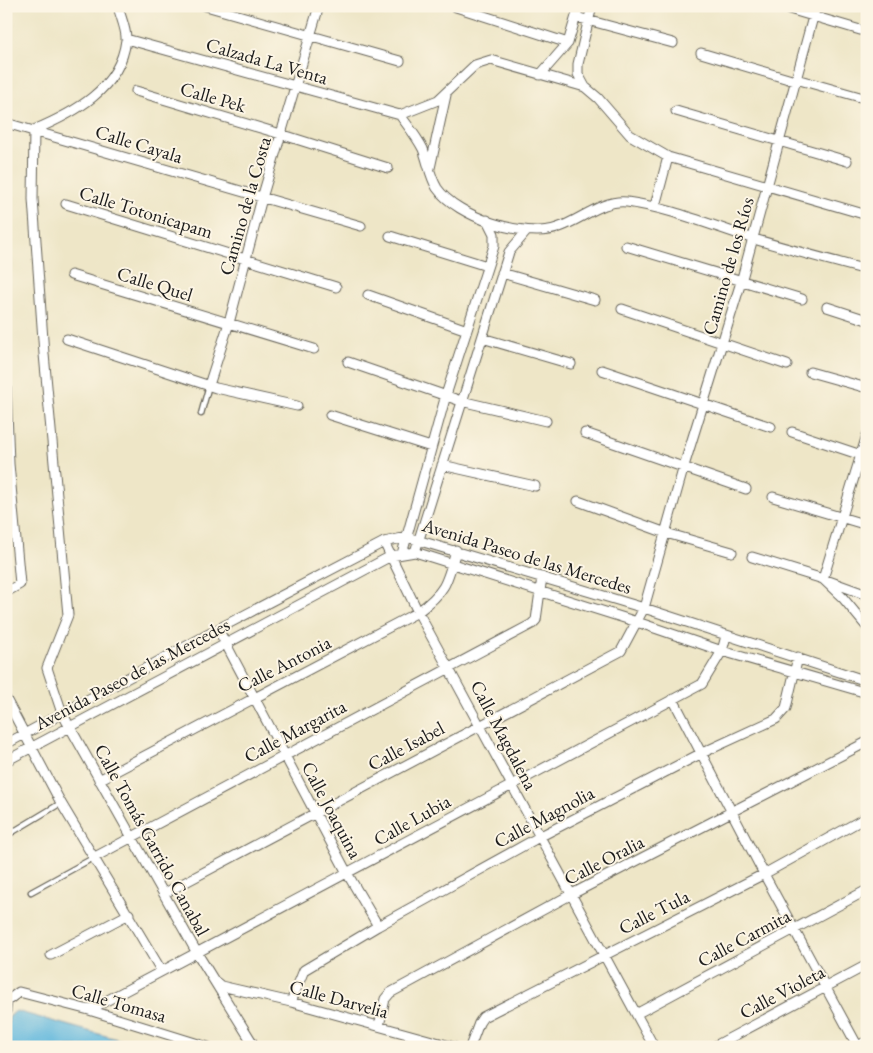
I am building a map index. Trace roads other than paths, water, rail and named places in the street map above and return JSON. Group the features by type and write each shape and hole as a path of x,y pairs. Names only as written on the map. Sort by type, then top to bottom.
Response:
{"street":[{"path":"34,130 82,107 100,91 118,64 126,39 118,6"},
{"path":"206,6 400,61"},
{"name":"Camino de la Costa","path":"209,385 229,323 262,198 312,36 319,6"},
{"path":"540,75 568,43 579,6"},
{"path":"585,87 578,74 578,64 592,6"},
{"path":"780,6 867,32"},
{"name":"Camino de los Ríos","path":"644,608 684,466 754,239 816,6"},
{"path":"456,7 568,43"},
{"path":"576,17 673,43"},
{"name":"Calzada La Venta","path":"126,39 400,115"},
{"path":"701,53 867,98"},
{"path":"867,215 668,157 630,135 602,102 585,87 570,81 540,75 492,60 475,65 446,95 429,105 403,112 400,115 421,145 429,170 438,188 460,209 486,220 526,232 554,229 572,223 604,205 618,201 655,206 754,239 867,270"},
{"name":"Calle Pek","path":"136,92 282,134 388,168"},
{"path":"429,170 446,95"},
{"path":"676,111 847,161"},
{"name":"Calle Cayala","path":"6,122 361,226"},
{"name":"Calle Tomás Garrido Canabal","path":"34,130 33,199 44,354 68,615 47,668 62,713 165,893 197,953 255,1047"},
{"path":"655,206 668,157"},
{"name":"Calle Totonicapam","path":"66,204 336,287"},
{"path":"402,554 446,395 494,246 494,234 486,220"},
{"path":"415,552 509,252 526,232"},
{"path":"390,236 487,266"},
{"path":"626,246 802,300"},
{"path":"502,273 596,300"},
{"name":"Calle Quel","path":"71,275 314,349"},
{"path":"368,295 467,330"},
{"path":"827,307 867,320"},
{"path":"622,310 787,365"},
{"path":"482,338 571,364"},
{"path":"67,340 209,385 297,406"},
{"path":"348,362 461,401 546,421"},
{"path":"602,370 704,406 772,427"},
{"path":"810,372 867,388"},
{"path":"6,383 11,528 20,584 6,592"},
{"path":"330,415 431,447"},
{"path":"792,432 864,456"},
{"path":"585,433 746,489"},
{"path":"823,579 842,516 864,456 867,435"},
{"path":"442,465 535,486"},
{"path":"773,497 867,524"},
{"path":"578,501 666,533 732,552"},
{"name":"Avenida Paseo de las Mercedes","path":"6,744 218,629 384,542 407,537 456,550 644,608 867,681"},
{"name":"Calle Magdalena","path":"384,542 418,612 654,1047"},
{"name":"Calle Antonia","path":"99,780 418,612 436,599 447,583 456,550"},
{"name":"Avenida Paseo de las Mercedes","path":"6,760 225,642 391,556 415,552 637,622 722,651 867,693"},
{"path":"752,557 867,595"},
{"name":"Calle Margarita","path":"93,858 284,754 532,624 536,620 542,577"},
{"path":"823,579 867,627"},
{"name":"Calle Isabel","path":"165,893 480,724 618,653 644,608"},
{"name":"Calle Joaquina","path":"218,629 256,697 347,873 378,926"},
{"name":"Calle Lubia","path":"89,1010 705,682 722,651 726,636"},
{"name":"Calle Magnolia","path":"291,1002 304,970 378,926 541,836 702,753 776,719 786,708 798,657"},
{"path":"673,699 764,874 857,1046 867,1041"},
{"path":"8,702 61,802 93,858 130,914 161,970"},
{"name":"Calle Oralia","path":"379,1026 386,999 390,994 572,894 867,742"},
{"name":"Calle Tula","path":"470,1047 479,1022 483,1017 764,874 867,817"},
{"name":"Calle Carmita","path":"636,1014 867,890"},
{"path":"51,955 130,914"},
{"name":"Calle Violeta","path":"713,1047 867,965"},
{"name":"Calle Darvelia","path":"216,982 221,986 291,1002 454,1047"},
{"name":"Calle Tomasa","path":"6,1011 7,1001 19,992 89,1010 208,1047"}],"lane":[{"name":"Camino de la Costa","path":"201,414 209,385"},
{"path":"11,833 61,802"},
{"name":"Calle Margarita","path":"31,892 93,858"}],"water":[{"path":"16,1011 146,1047 7,1047 9,1017"}]}
